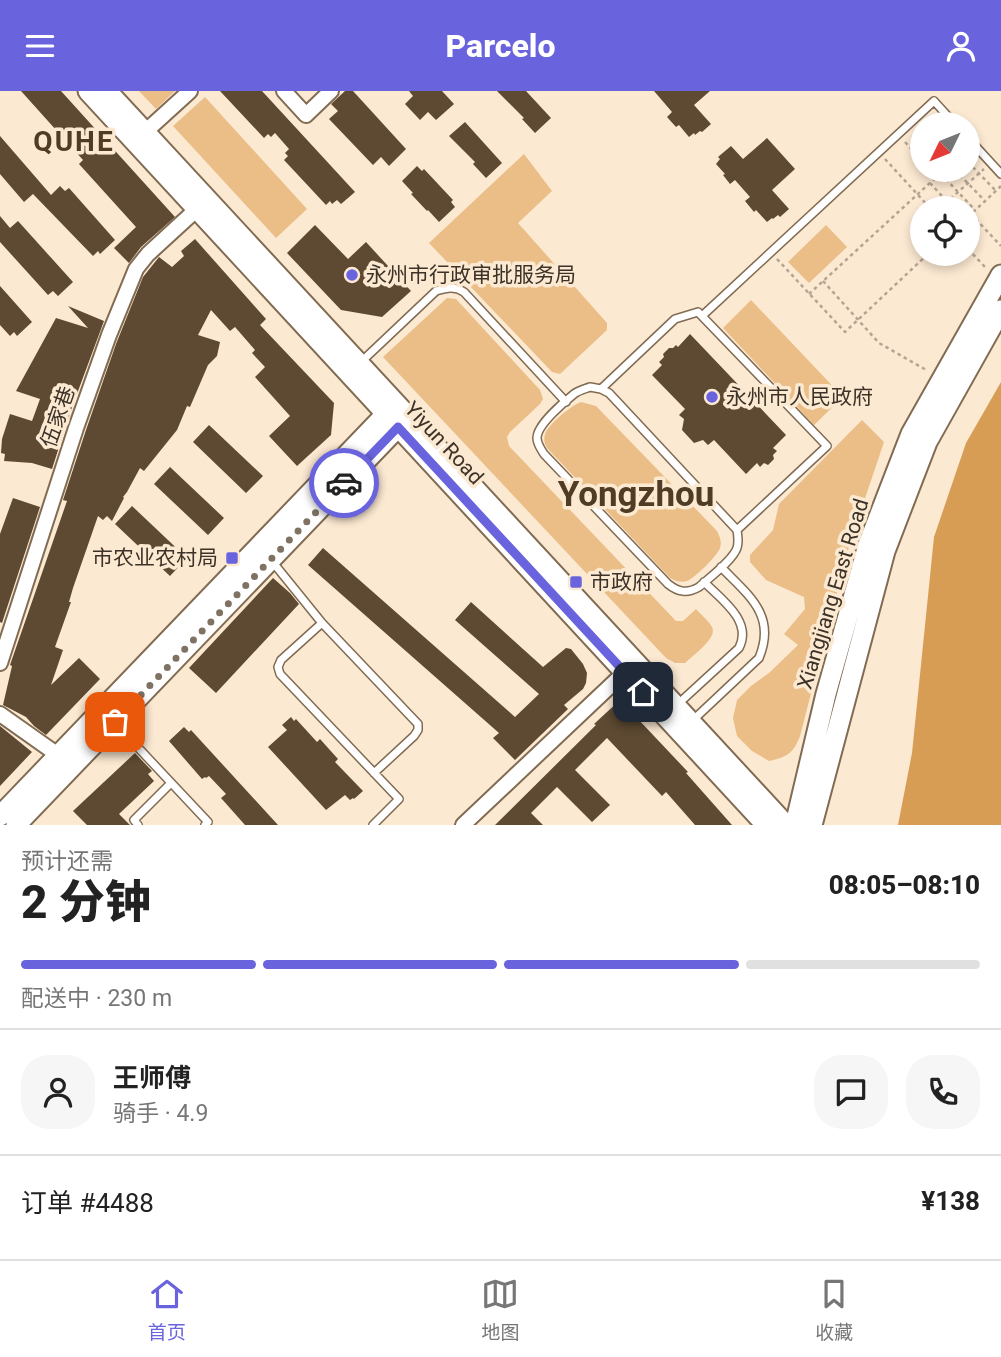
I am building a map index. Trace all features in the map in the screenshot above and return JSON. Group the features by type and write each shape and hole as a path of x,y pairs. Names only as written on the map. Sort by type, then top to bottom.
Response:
{"street":[{"name":"Yiyun Road","path":"88,91 197,209 676,706 786,825"},
{"name":"Yiyun Road","path":"107,91 359,364 395,417 766,825"},
{"path":"145,132 190,91"},
{"path":"284,91 306,115 331,91"},
{"name":"伍家巷","path":"0,663 76,428 136,269 148,254 197,209"},
{"name":"Xiangjiang East Road","path":"795,825 826,694 867,545 911,434 999,278"},
{"name":"Xiangjiang East Road","path":"812,825 885,551 927,442 1001,310"},
{"path":"16,825 271,560 395,417"},
{"path":"0,816 395,417"},
{"path":"463,825 625,672"},
{"path":"0,714 58,755"}],"lane":[{"path":"922,112 934,101 944,112"},
{"path":"702,316 910,123"},
{"path":"980,151 1001,174"},
{"path":"359,364 436,291 457,288 464,292 566,402"},
{"path":"601,389 675,319 698,312 702,316 827,446 737,530"},
{"path":"582,389 601,389 609,393 737,530 737,548 733,555 692,591 676,590 538,446 539,429 566,402 582,389"},
{"path":"271,560 322,623 418,724 414,736 374,773"},
{"path":"691,723 749,669 759,658 765,643 765,627 760,611 721,567"},
{"path":"676,706 738,648 743,640 740,621 705,582"},
{"path":"322,623 281,660 278,667 280,674 399,799 373,825"},
{"path":"115,722 208,822 205,825"},
{"path":"138,825 134,820 171,783"}],"path":[{"path":"898,134 910,147"},
{"path":"879,152 918,194"},
{"path":"980,172 991,163"},
{"path":"980,174 996,191"},
{"path":"947,182 962,196"},
{"path":"809,294 930,183 942,196"},
{"path":"954,196 968,183 985,201"},
{"path":"980,206 1001,186"},
{"path":"980,226 1001,246"},
{"path":"771,253 845,332 916,266"},
{"path":"980,260 999,278"},
{"path":"823,281 879,343 942,378"}],"shaded area":[{"path":"139,91 175,91 156,109"},
{"path":"205,97 307,209 276,238 173,126"},
{"path":"524,154 552,191 518,223 607,323 607,330 560,374 552,372 429,243"},
{"path":"826,225 847,247 809,283 788,262"},
{"path":"447,298 456,299 540,390 543,399 510,432 507,437 509,446 676,621 683,621 696,609 711,625 713,631 708,641 685,663 675,663 666,658 383,357"},
{"path":"751,300 843,397 814,425 723,328"},
{"path":"1001,382 1001,825 898,825 912,753 934,537 966,443"},
{"path":"581,402 596,406 717,531 721,542 718,551 685,582 670,578 547,448 544,438 548,428"},
{"path":"862,420 884,442 850,543 800,736 789,754 769,761 752,751 737,736 733,718 737,700 798,645 784,634 805,609 804,597 766,580 750,562 750,555 773,530 779,504"}],"building":[{"path":"21,91 61,91 175,217 141,247 129,263 114,248 136,227 79,164 83,160"},
{"path":"220,91 262,91 355,192 341,204 337,200 326,205 284,160 289,149 275,133 264,138"},
{"path":"345,91 353,91 406,149 389,166 381,157 373,165 329,119 338,111 331,104"},
{"path":"409,91 442,91 454,104 436,120 428,112 420,120 405,104 413,96"},
{"path":"497,91 526,91 551,118 535,133"},
{"path":"654,91 710,91 694,105 711,124 702,132 689,137 679,125 676,127 667,117 672,112"},
{"path":"465,122 502,163 486,178 473,164 475,162 449,136"},
{"path":"0,136 51,195 60,186 65,191 69,188 115,240 100,254 98,251 93,256 33,194 24,202 0,174"},
{"path":"767,138 795,169 772,190 789,209 780,217 778,215 767,222 745,201 750,197 735,180 730,184 716,164 720,159 718,157 731,146 743,159"},
{"path":"417,166 422,171 424,169 453,200 451,202 455,207 439,222 402,181"},
{"path":"0,216 10,228 18,221 73,282 58,296 53,291 48,295 0,242"},
{"name":"永州市行政审批服务局","path":"315,225 348,259 366,242 411,291 382,317 341,310 287,253"},
{"path":"195,239 266,319 260,325 334,403 331,435 297,466 269,436 290,416 255,377 265,367 252,353 255,350 235,327 230,331 211,310 198,335 220,342 217,356 208,365 190,407 187,406 177,430 144,471 140,468 112,521 107,516 103,520 98,516 55,647 63,650 51,685 79,658 100,679 46,735 26,717 3,705 12,666 10,665 67,501 63,500 86,430 143,277 159,257 172,267 184,256 181,251"},
{"path":"0,286 32,322 17,336 14,332 10,336 0,325"},
{"path":"68,306 104,321 52,469 32,463 4,461 5,454 1,453 2,439 10,414 32,421 40,399 16,391 56,318 88,328"},
{"name":"永州市人民政府","path":"690,334 786,435 773,448 777,451 768,465 764,463 760,467 757,463 746,474 714,440 708,445 703,440 694,443 682,430 684,419 679,415 685,409 652,375 662,365 659,362 664,357 663,354 669,348 676,345 678,347"},
{"path":"209,425 263,476 246,493 193,442"},
{"path":"170,467 224,518 208,535 154,484"},
{"path":"13,498 40,507 2,623 0,534"},
{"path":"132,506 187,558 170,576 115,524"},
{"path":"323,548 515,717 539,694 455,620 471,602 543,667 566,648 571,649 587,673 583,689 564,705 568,709 515,760 493,738 499,733 308,565"},
{"path":"273,578 299,604 216,693 189,668"},
{"path":"620,700 688,772 686,773 732,825 695,825 666,792 662,796 607,738 575,770 610,805 592,822 557,787 531,813 543,825 495,825 596,725 594,724"},
{"path":"291,717 317,742 320,739 338,759 335,762 363,791 354,799 350,800 345,795 326,810 268,747 287,730 282,725"},
{"path":"0,726 32,752 0,786"},
{"path":"184,727 189,732 191,730 278,825 245,825 221,798 226,794 209,776 202,779 169,741"},
{"path":"135,753 152,771 148,774 154,781 119,814 130,825 87,825 73,811"}],"way so far":[{"path":"115,722 344,483"}],"place":[{"name":"永州市行政审批服务局","path":"352,275"},
{"name":"永州市人民政府","path":"712,397"},
{"name":"市农业农村局","path":"232,558"},
{"name":"市政府","path":"576,582"}],"district":[{"name":"QUHE","path":"74,141"},
{"name":"Yongzhou","path":"636,494"}],"route":[{"path":"344,483 398,427 643,692"}]}
